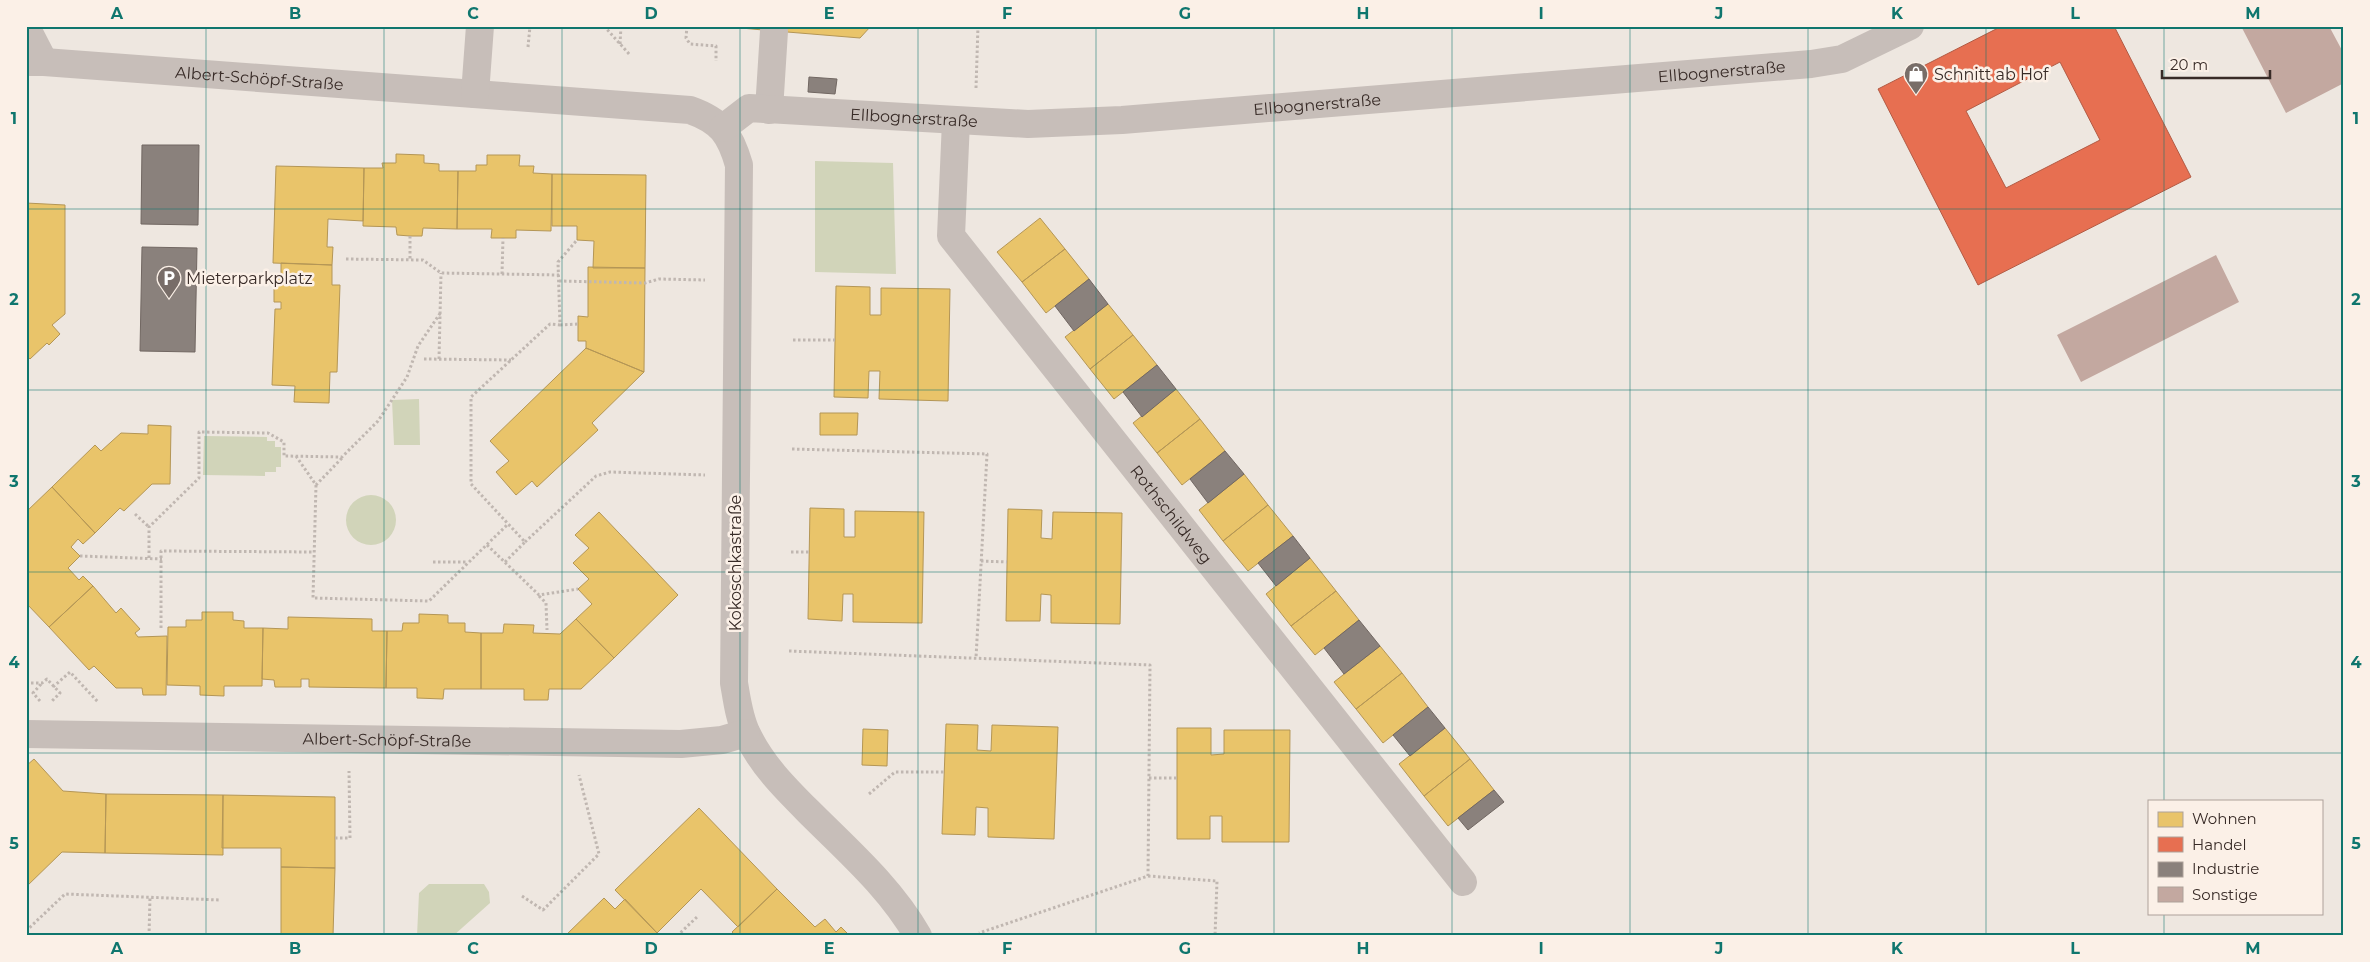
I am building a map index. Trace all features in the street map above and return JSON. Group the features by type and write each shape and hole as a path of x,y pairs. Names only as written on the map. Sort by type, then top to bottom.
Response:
{"street":[{"path":"475,94 480,26"},
{"name":"Ellbognerstraße","path":"723,128 749,108 1028,124 1122,120 1811,64 1842,59 1910,26"},
{"name":"Albert-Schöpf-Straße","path":"26,27 35,62 690,110 707,116 723,128"},
{"path":"769,110 774,31"},
{"name":"Rothschildweg","path":"966,121 952,236 1463,882"},
{"name":"Kokoschkastraße","path":"723,128 739,164 734,683 738,712 746,733 765,766 881,884 904,912 918,936"},
{"name":"Albert-Schöpf-Straße","path":"26,734 681,744 722,740 746,733"}],"path":[{"path":"528,47 530,26"},
{"path":"604,26 630,54"},
{"path":"620,44 622,26"},
{"path":"686,26 686,38 690,44 716,46 716,61"},
{"path":"966,121 978,26"},
{"path":"410,236 410,260"},
{"path":"502,274 503,238"},
{"path":"560,324 558,262 577,240"},
{"path":"346,259 423,260 441,273 559,275"},
{"path":"440,359 441,273"},
{"path":"559,281 645,283 659,279 714,281"},
{"path":"316,485 378,421 407,377 418,346 440,312"},
{"path":"525,542 507,525 471,484 471,397 550,324 578,324"},
{"path":"793,340 836,340"},
{"path":"424,359 511,360"},
{"path":"149,558 149,527 199,478 199,432 268,433 284,442 284,456 342,457"},
{"path":"792,449 987,454 976,658"},
{"path":"296,456 316,485 313,598 429,601 507,525"},
{"path":"504,562 596,476 610,472 710,476"},
{"path":"135,514 149,527"},
{"path":"487,544 546,603 547,630"},
{"path":"161,628 161,551 314,552"},
{"path":"791,552 810,552"},
{"path":"80,556 162,558"},
{"path":"981,561 1007,562"},
{"path":"433,562 469,562"},
{"path":"538,595 578,589"},
{"path":"789,651 1150,665 1148,876"},
{"path":"54,687 70,672 110,715 111,736"},
{"path":"47,679 60,693 46,706 33,692 42,683 47,679"},
{"path":"26,683 42,683"},
{"path":"335,838 350,838 349,739"},
{"path":"522,896 543,910 599,854 570,743"},
{"path":"869,794 895,772 944,772"},
{"path":"1149,778 1177,778"},
{"path":"979,933 1148,876 1217,881 1215,936"},
{"path":"26,930 65,894 220,900"},
{"path":"149,936 150,897"},
{"path":"677,936 697,917"}],"green space":[{"path":"815,161 893,163 896,274 815,272"},
{"path":"419,399 420,445 394,445 392,400"},
{"path":"204,436 267,437 267,441 275,441 275,447 281,447 281,467 276,467 276,472 265,472 265,476 203,475"},
{"path":"366,495 376,495 389,502 396,515 396,525 389,538 376,545 366,545 357,541 350,534 346,525 346,515 350,506 357,499"},
{"path":"429,884 484,884 489,892 490,903 453,936 417,936 419,893"}],"building: Wohnen":[{"path":"719,26 764,26 763,30"},
{"path":"764,26 871,26 860,38 763,30"},
{"path":"396,154 424,155 424,163 439,164 439,171 458,171 457,229 423,228 422,236 410,236 397,235 396,227 363,226 364,168 383,168 382,163 396,163"},
{"path":"487,155 520,155 519,166 534,166 533,173 552,174 551,231 516,230 516,238 491,238 492,229 457,229 458,171 476,171 476,165 487,165"},
{"path":"276,166 364,168 363,221 328,219 327,247 333,247 332,265 273,263"},
{"path":"552,174 646,175 645,268 593,268 594,241 577,240 577,226 552,226"},
{"path":"26,203 65,205 65,314 52,325 60,334 30,359 26,355"},
{"path":"1040,218 1065,249 1022,282 997,252"},
{"path":"1065,249 1089,279 1046,313 1022,282"},
{"path":"281,263 332,265 332,285 340,285 337,372 330,372 329,403 294,402 295,386 272,385 275,309 281,309 281,302 274,302 274,277 281,277"},
{"path":"588,267 645,268 644,372 586,348 586,341 578,341 578,316 588,317"},
{"path":"836,286 870,287 870,315 881,315 881,288 950,289 948,401 879,399 880,371 869,371 868,398 834,397"},
{"path":"1108,304 1133,335 1090,369 1065,337"},
{"path":"1133,335 1157,365 1114,399 1090,369"},
{"path":"586,348 644,372 592,423 598,430 537,487 532,481 516,495 496,472 509,461 490,441"},
{"path":"1176,389 1200,419 1157,453 1133,423"},
{"path":"820,413 858,413 857,435 820,435"},
{"path":"1200,419 1225,451 1182,485 1157,453"},
{"path":"148,425 171,426 170,484 152,484 124,511 120,508 95,533 52,487 95,445 101,451 121,433 148,434"},
{"path":"1244,474 1268,505 1223,541 1199,510"},
{"path":"52,487 95,533 83,544 78,539 71,547 80,556 68,568 79,580 83,576 93,586 49,627 26,603 26,512"},
{"path":"1268,505 1293,536 1248,571 1223,541"},
{"path":"810,508 844,509 844,537 855,537 855,511 924,512 922,623 853,622 853,594 843,594 842,621 808,619"},
{"path":"1008,509 1042,510 1041,538 1052,539 1053,512 1122,513 1120,624 1051,623 1051,595 1041,594 1040,621 1006,621"},
{"path":"599,512 678,595 614,658 576,619 592,604 578,589 589,579 573,563 589,548 575,535"},
{"path":"1310,558 1336,591 1291,626 1266,594"},
{"path":"93,586 116,613 121,608 140,629 135,633 138,637 167,636 166,695 143,695 142,688 116,688 94,666 89,670 49,627"},
{"path":"1336,591 1359,620 1315,655 1291,626"},
{"path":"202,612 233,612 233,620 244,621 244,628 263,628 262,686 224,686 224,696 200,695 200,686 167,685 168,627 186,627 186,620 202,620"},
{"path":"419,614 448,615 448,623 465,623 465,632 481,633 481,689 444,689 443,699 417,698 417,688 386,688 387,631 402,631 403,623 419,623"},
{"path":"288,617 372,619 372,631 387,631 386,688 309,687 309,679 301,679 301,687 275,687 274,680 262,679 263,628 288,629"},
{"path":"576,619 614,658 581,689 549,689 548,700 524,700 524,689 481,689 481,633 503,633 504,624 534,625 533,633 560,634"},
{"path":"1380,646 1402,673 1356,709 1334,682"},
{"path":"1402,673 1428,707 1383,743 1356,709"},
{"path":"946,724 978,725 977,750 991,751 992,725 1058,727 1054,839 988,837 988,808 976,807 975,835 942,834"},
{"path":"1177,728 1211,728 1211,755 1224,754 1224,730 1290,730 1289,842 1222,842 1222,816 1210,816 1210,839 1177,839"},
{"path":"1445,728 1470,759 1424,796 1399,764"},
{"path":"863,729 888,730 887,766 862,765"},
{"path":"34,759 63,791 106,794 105,853 62,852 26,887 26,766"},
{"path":"1470,759 1494,790 1448,826 1424,796"},
{"path":"106,794 223,795 223,855 105,853"},
{"path":"223,795 335,797 335,868 281,867 281,848 222,848"},
{"path":"699,808 777,889 738,927 701,889 657,933 615,890"},
{"path":"281,867 335,868 333,936 281,936"},
{"path":"777,889 815,927 825,919 836,932 841,927 850,936 736,936 732,932"},
{"path":"604,898 615,909 625,899 660,936 565,936"}],"building: Handel":[{"path":"2002,26 2114,26 2191,177 1978,285 1878,89","holes":["2060,62 2100,140 2006,188 1966,111"]}],"building: Industrie":[{"path":"809,77 837,79 835,94 808,92"},
{"name":"Mieterparkplatz","path":"142,145 199,145 198,225 141,224"},
{"name":"Mieterparkplatz","path":"142,247 197,248 195,352 140,351"},
{"path":"1089,279 1108,304 1074,331 1055,306"},
{"path":"1157,365 1176,389 1142,417 1123,392"},
{"path":"1225,451 1244,474 1208,503 1190,479"},
{"path":"1293,536 1310,558 1276,586 1258,563"},
{"path":"1359,620 1380,646 1344,674 1324,648"},
{"path":"1428,707 1445,728 1410,756 1393,735"},
{"path":"1494,790 1504,802 1468,830 1458,818"}],"building: Sonstige":[{"path":"2241,26 2329,26 2344,54 2344,83 2286,113"},
{"path":"2216,255 2239,302 2081,382 2057,335"}],"place":[{"name":"Schnitt ab Hof","path":"1916,95"},
{"name":"Mieterparkplatz","path":"169,299"}]}
